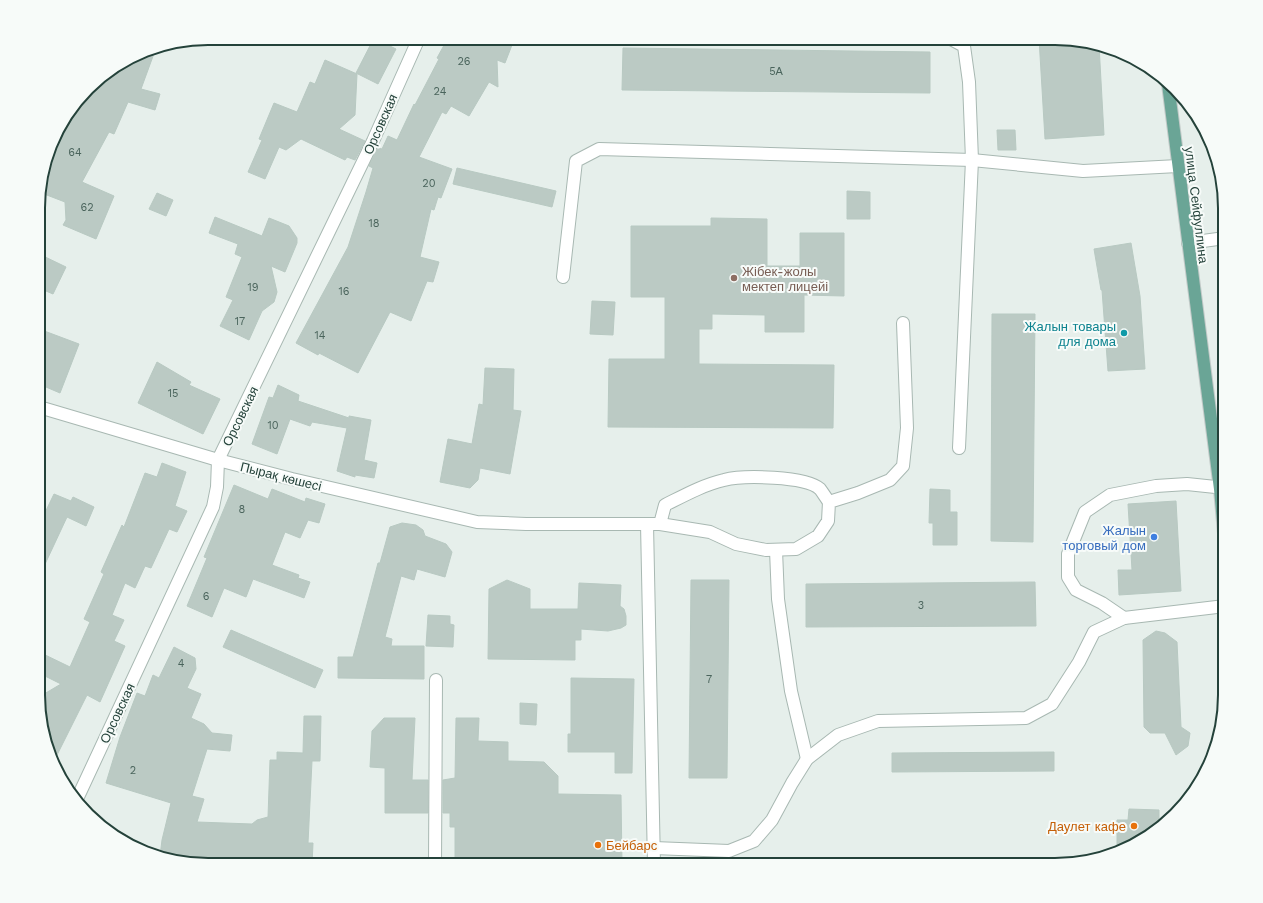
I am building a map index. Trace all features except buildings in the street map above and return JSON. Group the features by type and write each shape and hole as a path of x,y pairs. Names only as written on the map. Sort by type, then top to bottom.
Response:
{"main road":[{"name":"улица Сейфуллина","path":"1169,92 1218,460"}],"street":[{"name":"Орсовская","path":"79,794 213,507 218,460 370,148 416,45"},
{"path":"959,448 972,160 970,82 964,46 962,45"},
{"path":"563,278 576,160 599,149 972,160 1083,171 1178,166"},
{"path":"1188,243 1218,239"},
{"path":"660,524 666,505 694,490 726,479 766,477 802,481 820,489 829,502 858,494 890,480 903,466 907,428 903,322"},
{"name":"Пырақ көшесі","path":"45,409 218,460 292,479 477,522 526,524 660,524 710,532 736,544 766,550 796,549 818,536 828,521 829,502"},
{"path":"1124,618 1102,603 1076,590 1068,577 1068,554 1085,512 1110,495 1156,486 1187,484 1218,488"},
{"path":"648,524 654,858"},
{"path":"776,550 778,599 792,691 807,759"},
{"path":"654,848 729,850 754,841 772,820 807,759 838,735 878,721 1026,718 1052,704 1079,662 1094,632 1124,618 1218,607"},
{"path":"435,858 436,680"}],"place":[{"name":"Жібек-жолы мектеп лицейі","path":"734,278"},
{"name":"Жалын товары для дома","path":"1124,333"},
{"name":"Жалын торговый дом","path":"1154,537"},
{"name":"Даулет кафе","path":"1134,826"},
{"name":"Бейбарс","path":"598,845"}]}
